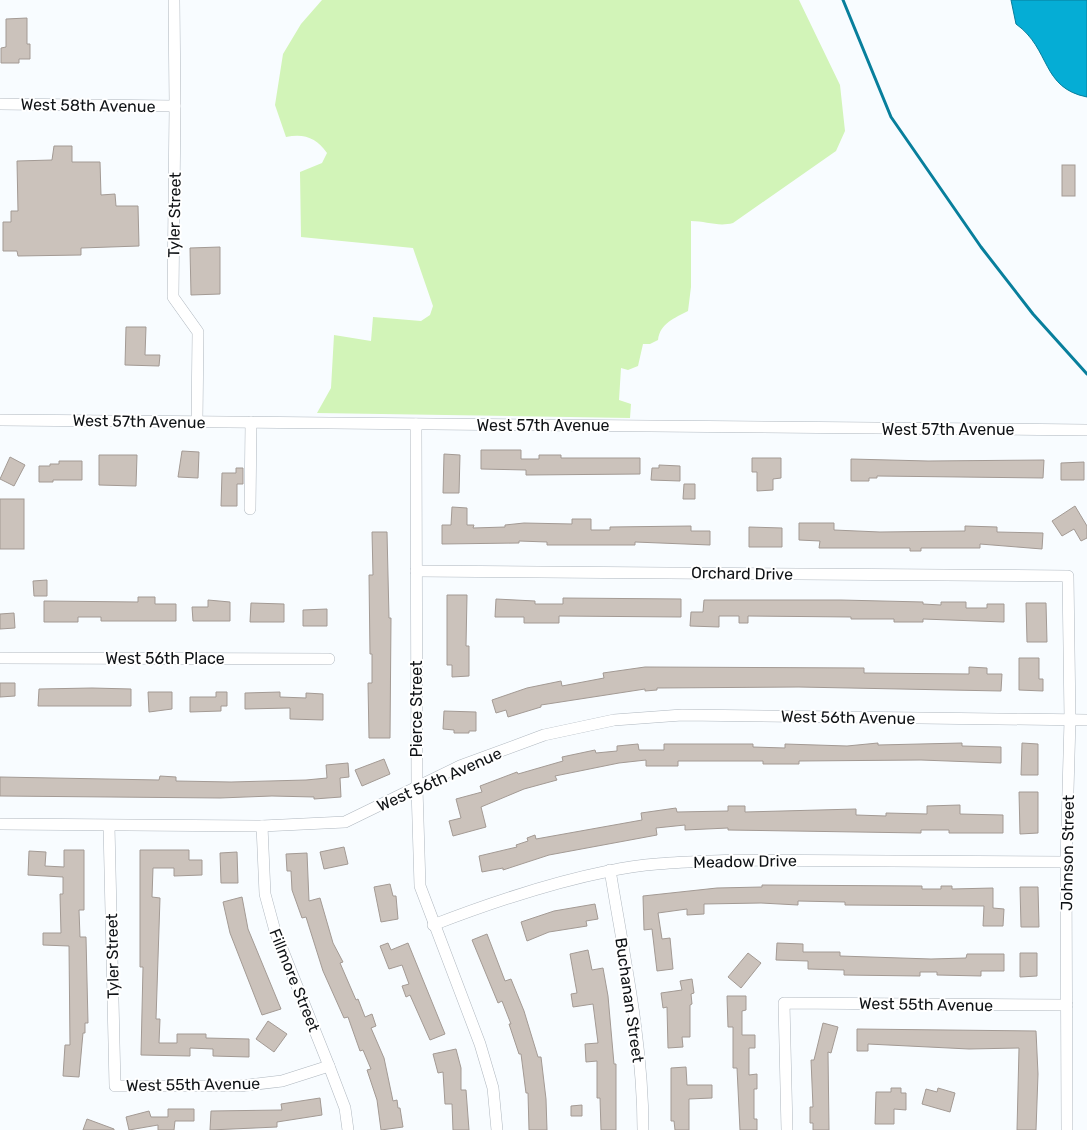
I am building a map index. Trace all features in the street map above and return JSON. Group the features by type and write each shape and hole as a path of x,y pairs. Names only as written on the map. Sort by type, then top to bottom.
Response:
{"street":[{"name":"Tyler Street","path":"174,0 173,297 198,332 197,422"},
{"name":"West 58th Avenue","path":"0,104 175,106"},
{"name":"West 57th Avenue","path":"0,420 1087,430"},
{"path":"250,509 251,422"},
{"name":"Pierce Street","path":"416,424 417,788 420,886 483,1053 493,1088 497,1130"},
{"name":"Orchard Drive","path":"416,570 1068,576"},
{"name":"Johnson Street","path":"1066,1130 1066,862 1070,720 1068,576"},
{"name":"West 56th Place","path":"0,658 329,659"},
{"name":"West 56th Avenue","path":"0,824 262,826 345,822 460,766 544,735 614,720 682,715 1087,720"},
{"name":"Tyler Street","path":"109,826 115,1086"},
{"name":"Fillmore Street","path":"262,826 265,894 275,931 330,1066 345,1108 348,1130"},
{"name":"Meadow Drive","path":"433,924 494,902 610,870 735,860 1066,862"},
{"name":"Buchanan Street","path":"610,870 636,1028 643,1092 643,1130"},
{"name":"West 55th Avenue","path":"787,1130 784,1003 1067,1005"},
{"name":"West 55th Avenue","path":"115,1086 240,1086 282,1081 330,1066"}],"green space":[{"path":"322,0 799,0 840,85 845,131 836,151 733,223 722,224 691,221 691,287 688,311 665,325 659,334 658,340 650,344 643,344 638,366 628,370 621,368 619,400 631,404 630,418 317,413 331,388 334,335 371,341 373,317 421,321 430,315 433,306 413,248 301,237 300,172 322,163 327,153 310,138 304,136 286,137 275,105 283,54 301,24"}],"water":[{"path":"1011,0 1087,0 1087,97 1072,92 1061,85 1054,77 1035,45 1016,24"}],"building":[{"path":"27,18 27,44 30,44 30,59 19,59 19,63 1,63 1,48 6,47 6,19"},
{"path":"54,146 72,146 72,162 100,162 101,195 115,194 116,206 138,206 139,246 81,248 81,255 18,256 17,251 3,251 3,222 11,222 11,211 18,211 17,161 52,160"},
{"path":"1062,165 1075,165 1075,196 1062,196"},
{"path":"220,247 220,294 191,295 190,248"},
{"path":"126,327 146,327 145,355 160,355 159,366 125,365"},
{"path":"481,450 521,450 521,459 539,459 539,455 561,455 561,458 640,458 640,474 526,475 526,470 481,469"},
{"path":"182,451 199,452 198,478 178,477"},
{"path":"444,454 460,455 459,493 443,493"},
{"path":"99,455 137,455 136,486 99,485"},
{"path":"10,457 25,465 14,486 0,479"},
{"path":"752,458 781,458 781,478 773,479 773,490 757,491 757,472 752,472"},
{"path":"851,459 928,461 1044,460 1043,478 877,476 877,478 869,478 869,481 851,481"},
{"path":"59,461 82,461 82,480 39,482 39,466 59,464"},
{"path":"1084,462 1084,480 1061,480 1061,463"},
{"path":"659,465 680,466 680,481 651,480 652,468 659,468"},
{"path":"236,468 243,468 243,484 237,484 237,506 221,506 222,473 236,473"},
{"path":"684,484 695,484 695,499 683,499"},
{"path":"0,499 24,499 24,549 0,549"},
{"path":"1075,506 1087,526 1087,538 1081,541 1074,529 1062,536 1052,521"},
{"path":"452,507 467,508 467,525 474,525 473,528 505,527 505,525 524,523 572,524 572,519 591,519 591,530 610,530 610,527 691,526 691,531 710,531 710,545 635,542 635,545 547,545 547,542 519,541 519,543 442,544 442,525 451,525"},
{"path":"799,523 834,523 834,530 880,532 965,531 965,526 997,527 997,532 1043,533 1042,549 980,544 980,548 921,548 921,551 910,551 910,548 819,548 820,541 799,540"},
{"path":"749,527 782,528 782,547 749,547"},
{"path":"372,532 387,532 389,618 391,618 390,738 369,738 368,683 372,683 372,654 370,654 369,575 373,575"},
{"path":"47,580 47,596 34,596 33,581"},
{"path":"447,595 467,595 466,646 469,646 469,676 452,677 452,665 447,665"},
{"path":"138,597 155,597 155,604 176,604 176,621 101,621 101,617 78,617 78,622 44,622 44,601 138,602"},
{"path":"563,598 681,599 681,617 559,616 559,623 524,623 524,617 495,617 496,599 535,601 535,604 563,604"},
{"path":"208,600 230,602 230,621 193,621 192,607 208,607"},
{"path":"704,600 841,600 923,602 923,604 941,605 941,602 966,602 966,608 987,608 987,604 1004,604 1004,622 923,619 923,622 894,622 894,619 851,619 851,617 748,616 748,623 739,623 739,616 719,616 719,627 690,626 691,612 703,612"},
{"path":"251,603 284,604 284,622 250,622"},
{"path":"1026,603 1046,603 1047,642 1027,642"},
{"path":"327,609 327,626 303,626 303,610"},
{"path":"14,613 15,628 0,629 0,614"},
{"path":"1019,658 1039,658 1039,679 1043,679 1043,691 1019,690"},
{"path":"645,667 864,668 864,673 969,674 969,667 987,668 987,674 1002,674 1001,691 799,687 657,688 657,690 645,691 645,689 541,705 541,707 508,717 506,710 496,713 492,700 527,688 561,681 562,686 604,678 603,673"},
{"path":"0,683 15,683 15,696 0,697"},
{"path":"39,689 131,689 131,706 38,706"},
{"path":"148,692 172,692 172,709 149,712"},
{"path":"216,692 227,692 227,706 221,706 221,711 190,712 190,697 216,697"},
{"path":"280,692 280,697 306,698 306,693 323,694 323,720 290,719 290,708 245,709 245,693"},
{"path":"444,711 476,712 476,731 454,733 454,730 443,729"},
{"path":"878,743 878,745 962,743 962,746 1001,747 1001,763 921,760 799,761 799,764 763,764 763,761 678,761 678,766 646,766 646,760 619,763 555,776 557,780 524,789 481,807 486,827 453,836 449,821 461,818 456,799 482,792 480,786 517,772 518,774 563,761 562,757 595,750 596,753 617,751 617,746 638,744 639,750 664,750 664,744 753,744 753,747 785,748 785,744 847,746"},
{"path":"1022,743 1038,744 1038,775 1021,775"},
{"path":"384,759 390,774 362,786 355,770"},
{"path":"348,763 349,777 340,778 341,797 314,799 314,797 272,796 220,798 0,796 0,777 159,780 160,776 176,777 176,781 231,782 306,780 327,778 326,765"},
{"path":"1019,792 1038,792 1038,833 1020,834"},
{"path":"960,805 960,814 1003,815 1003,833 949,833 949,830 921,830 921,833 728,830 728,828 685,830 685,825 656,828 657,835 549,855 503,870 503,868 482,872 479,856 517,847 516,845 528,841 527,838 535,835 536,839 642,820 641,813 676,808 677,812 728,811 728,806 745,806 745,812 856,809 856,815 886,816 886,813 927,814 927,806"},
{"path":"344,847 348,864 324,869 320,852"},
{"path":"64,850 84,850 84,910 79,910 80,937 86,937 88,1023 85,1023 85,1033 83,1033 79,1077 63,1076 65,1045 70,1045 69,946 43,945 43,933 61,933 60,894 63,894 63,877 28,875 29,851 46,852 45,866 64,867"},
{"path":"140,850 189,850 189,860 202,860 202,875 174,876 174,868 153,868 152,897 160,898 156,1019 160,1019 159,1043 177,1043 177,1034 206,1034 206,1038 249,1039 249,1057 213,1056 213,1049 190,1048 190,1056 141,1055 143,967 140,967"},
{"path":"237,852 238,883 221,883 220,853"},
{"path":"307,853 309,901 320,898 333,943 343,962 340,963 356,1000 358,999 365,1017 372,1014 376,1026 371,1028 384,1058 393,1101 397,1100 403,1127 381,1130 377,1100 367,1070 371,1069 363,1050 360,1051 348,1017 344,1018 323,971 306,917 302,918 292,890 291,871 287,871 286,854"},
{"path":"390,884 393,896 396,896 398,919 381,922 374,887"},
{"path":"762,885 922,886 922,889 941,889 941,886 952,886 952,889 993,888 993,908 1004,909 1003,926 983,926 984,906 845,905 845,902 798,901 798,905 761,903 704,904 704,914 687,915 687,909 658,913 662,939 670,938 673,969 657,971 652,929 644,930 643,896 717,888 762,887"},
{"path":"1020,887 1038,887 1039,927 1021,927"},
{"path":"242,897 248,929 281,1009 262,1015 230,933 223,902"},
{"path":"595,904 598,919 586,921 587,926 549,932 527,941 521,922 554,911"},
{"path":"487,934 505,981 511,979 524,1011 538,1057 541,1057 546,1099 547,1130 529,1130 528,1093 526,1093 521,1054 519,1054 509,1024 511,1024 502,1001 498,1003 472,940"},
{"path":"388,943 391,950 408,943 445,1034 430,1040 410,995 406,997 402,986 409,984 402,965 389,969 380,946"},
{"path":"777,943 803,944 803,952 840,952 840,956 931,959 966,958 967,954 1004,954 1004,971 981,971 981,976 937,975 937,972 920,972 920,976 844,975 844,970 808,969 808,961 776,960"},
{"path":"588,950 592,970 603,968 608,996 614,1064 616,1064 616,1130 601,1130 600,1098 597,1098 597,1061 586,1062 585,1044 598,1043 593,1004 573,1007 571,994 577,993 570,954"},
{"path":"748,953 761,963 741,988 728,977"},
{"path":"1020,953 1037,953 1037,976 1020,977"},
{"path":"692,979 694,993 691,994 692,1004 690,1005 690,1037 682,1037 683,1047 668,1048 667,1007 663,1008 661,993 682,990 680,981"},
{"path":"727,996 746,996 746,1010 742,1011 742,1035 755,1035 755,1048 749,1048 749,1075 757,1074 757,1089 754,1089 754,1119 757,1119 757,1130 740,1130 737,1068 733,1068 733,1027 728,1027"},
{"path":"268,1021 287,1034 274,1052 256,1039"},
{"path":"823,1023 838,1027 831,1053 828,1052 829,1130 813,1130 813,1123 810,1123 810,1107 813,1107 811,1060 814,1060"},
{"path":"857,1029 1036,1031 1038,1074 1036,1130 1017,1130 1019,1048 969,1049 868,1044 868,1051 857,1051"},
{"path":"456,1049 461,1068 461,1090 466,1090 469,1130 453,1130 452,1104 445,1104 443,1072 438,1073 433,1054"},
{"path":"686,1067 687,1085 712,1085 712,1098 689,1099 689,1130 675,1130 674,1121 671,1121 671,1068"},
{"path":"891,1088 901,1088 901,1093 906,1093 906,1110 894,1109 894,1124 875,1124 876,1092 891,1092"},
{"path":"938,1088 955,1093 950,1112 922,1104 926,1089 937,1092"},
{"path":"320,1098 322,1115 277,1122 277,1127 210,1130 211,1111 282,1110 281,1104"},
{"path":"582,1105 582,1116 571,1116 571,1106"},
{"path":"168,1109 194,1109 194,1121 175,1121 174,1130 158,1130 158,1125 129,1130 126,1117 149,1111 151,1117 168,1117"},
{"path":"87,1119 114,1129 114,1130 83,1130"}],"waterway":[{"path":"843,0 891,117 981,247 1033,314 1087,374"}]}
